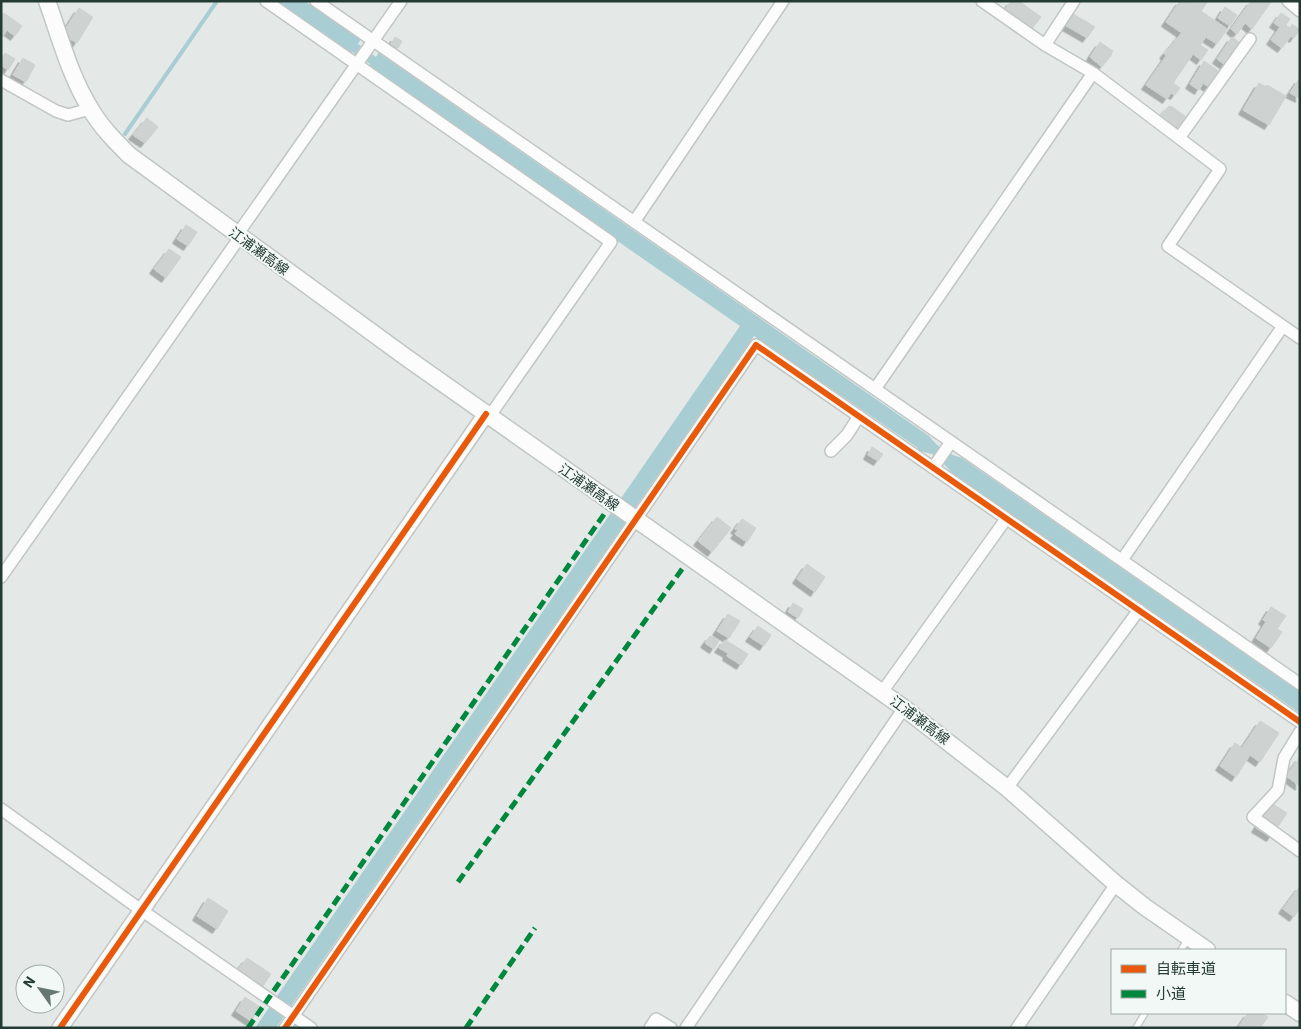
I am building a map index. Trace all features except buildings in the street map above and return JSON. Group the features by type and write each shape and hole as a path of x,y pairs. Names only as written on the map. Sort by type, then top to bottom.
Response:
{"main road":[{"name":"江浦瀬高線","path":"47,1 76,81 90,109 110,135 129,155 488,415 904,708 1007,788 1185,944 1203,949"},
{"path":"1286,1004 1300,1013"}],"street":[{"path":"60,1028 611,242 266,1"},
{"path":"316,1 370,44 634,222 875,389 948,446 1122,560 1300,684"},
{"path":"1,577 400,1"},
{"path":"634,222 783,1"},
{"path":"982,1 1045,45 1093,73 1220,169 1168,246 1300,338"},
{"path":"1045,45 1074,1"},
{"path":"1288,1 1300,11"},
{"path":"1180,138 1250,39"},
{"path":"875,389 1093,73"},
{"path":"1,80 56,111 68,115 90,109"},
{"path":"1122,560 1283,326"},
{"path":"285,1028 291,1014 756,345 859,416 936,464 1006,518 1300,722"},
{"path":"831,451 847,435 859,416"},
{"path":"936,464 948,446"},
{"path":"882,692 1006,518"},
{"path":"1007,788 1138,610"},
{"path":"686,1028 904,708"},
{"path":"1300,732 1284,758 1278,790 1253,817 1300,851"},
{"path":"2,811 311,1028"},
{"path":"1017,1028 1116,884"},
{"path":"650,1028 656,1020 671,1028"}],"lane":[{"path":"1136,1028 1143,1014"}],"water":[{"path":"275,1 305,1 361,39 358,44 376,57 379,52 929,436 943,450 962,458 1300,692 1300,713 953,474 932,454 920,451 919,453 916,451 918,448 754,336 276,1028 255,1028 740,326 368,68 370,64 352,52 350,55"}],"waterway":[{"path":"125,134 217,1"}],"marked path":[{"path":"248,1028 607,510"},
{"path":"458,882 685,565"},
{"path":"466,1028 535,928"}],"cycle path":[{"path":"285,1028 756,345 1300,722"},
{"path":"60,1028 486,414"}]}
